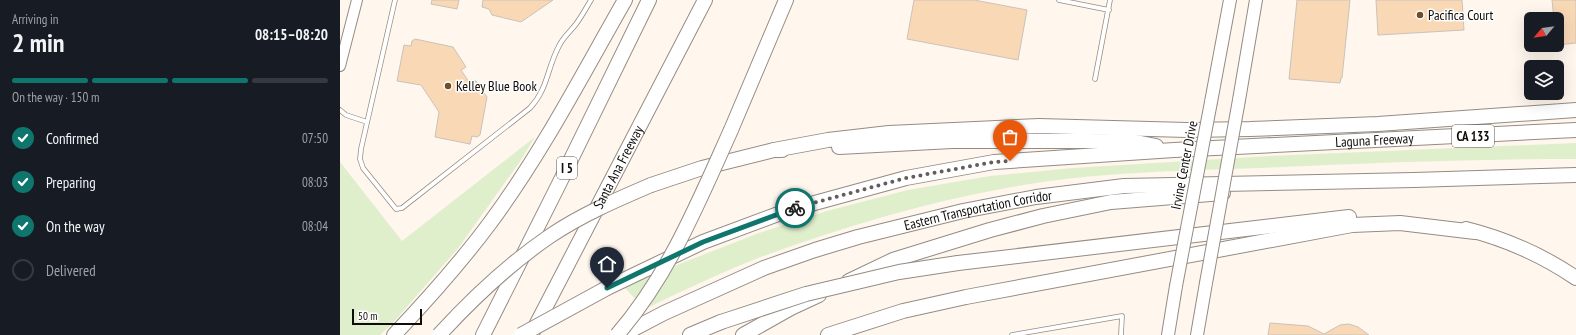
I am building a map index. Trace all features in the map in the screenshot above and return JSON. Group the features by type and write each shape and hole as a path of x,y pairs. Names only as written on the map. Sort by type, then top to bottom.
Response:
{"highway":[{"path":"394,335 460,262 491,222 548,134 625,0"},
{"name":"I 5","path":"483,335 563,177 649,0"},
{"name":"Santa Ana Freeway","path":"531,335 705,0"},
{"path":"617,335 643,300 675,249 699,202 786,0"},
{"path":"439,335 459,313 497,277 550,236 584,216 651,185 702,168 774,150 828,140 897,132 1039,126 1187,130 1250,129 1378,124 1576,110"},
{"name":"Laguna Freeway","path":"1174,150 1576,130"},
{"path":"774,150 952,141 1136,142 1174,150"},
{"path":"521,335 607,288 703,242 789,210 906,178 994,162 1174,150"},
{"path":"743,335 791,308 893,260 990,230 1043,216 1111,202 1354,182 1576,175"},
{"name":"Eastern Transportation Corridor","path":"622,335 664,313 764,268 814,250 858,237 963,211 1036,197 1124,186 1354,182"},
{"path":"690,335 721,322 806,294 899,272 958,263 1358,216 1414,216 1475,232 1516,245 1532,252 1576,278"},
{"path":"828,335 903,311 966,297 1352,225 1400,223 1475,232"}],"main road":[{"name":"Irvine Center Drive","path":"1168,335 1230,0"},
{"path":"1197,335 1256,0"}],"street":[{"path":"340,66 357,0"}],"lane":[{"path":"395,0 367,122 360,160 363,168 396,209 402,208 530,108 543,92 558,47 563,38 583,15 591,0"},
{"path":"1059,0 1108,10"},
{"path":"1095,78 1110,0"},
{"path":"340,110 346,115 367,122"},
{"path":"1012,335 1122,316 1121,335"}],"green space":[{"path":"535,137 519,163 459,247 392,324 380,335 340,335 340,162 402,241"},
{"path":"1576,143 1576,159 1418,162 1167,171 1105,175 1043,182 948,200 915,208 820,236 758,258 701,282 645,309 623,286 759,233 827,211 908,190 990,176 1073,168 1270,156"}],"building":[{"path":"432,0 459,0 457,9 431,4"},
{"path":"483,0 553,0 521,22 492,15 489,9 482,7"},
{"path":"914,0 974,0 1027,10 1018,60 907,39"},
{"path":"1297,0 1350,0 1342,78 1340,83 1289,79"},
{"name":"Pacifica Court","path":"1376,0 1462,0 1464,30 1378,35"},
{"path":"1552,0 1576,0 1576,43 1564,44 1564,12 1553,12"},
{"path":"415,39 453,47 466,67 461,70 469,82 472,80 476,81 487,97 480,135 477,137 472,136 470,144 435,137 439,112 421,85 397,81 404,45 411,46 412,41"},
{"path":"1270,323 1308,326 1324,334 1340,325 1349,324 1358,327 1369,335 1268,335"}],"way so far":[{"path":"795,208 906,178 994,162 1010,161"}],"place":[{"name":"Pacifica Court","path":"1420,15"},
{"name":"Kelley Blue Book","path":"448,86"}],"route":[{"path":"607,288 620,280 703,242 795,208"}]}
